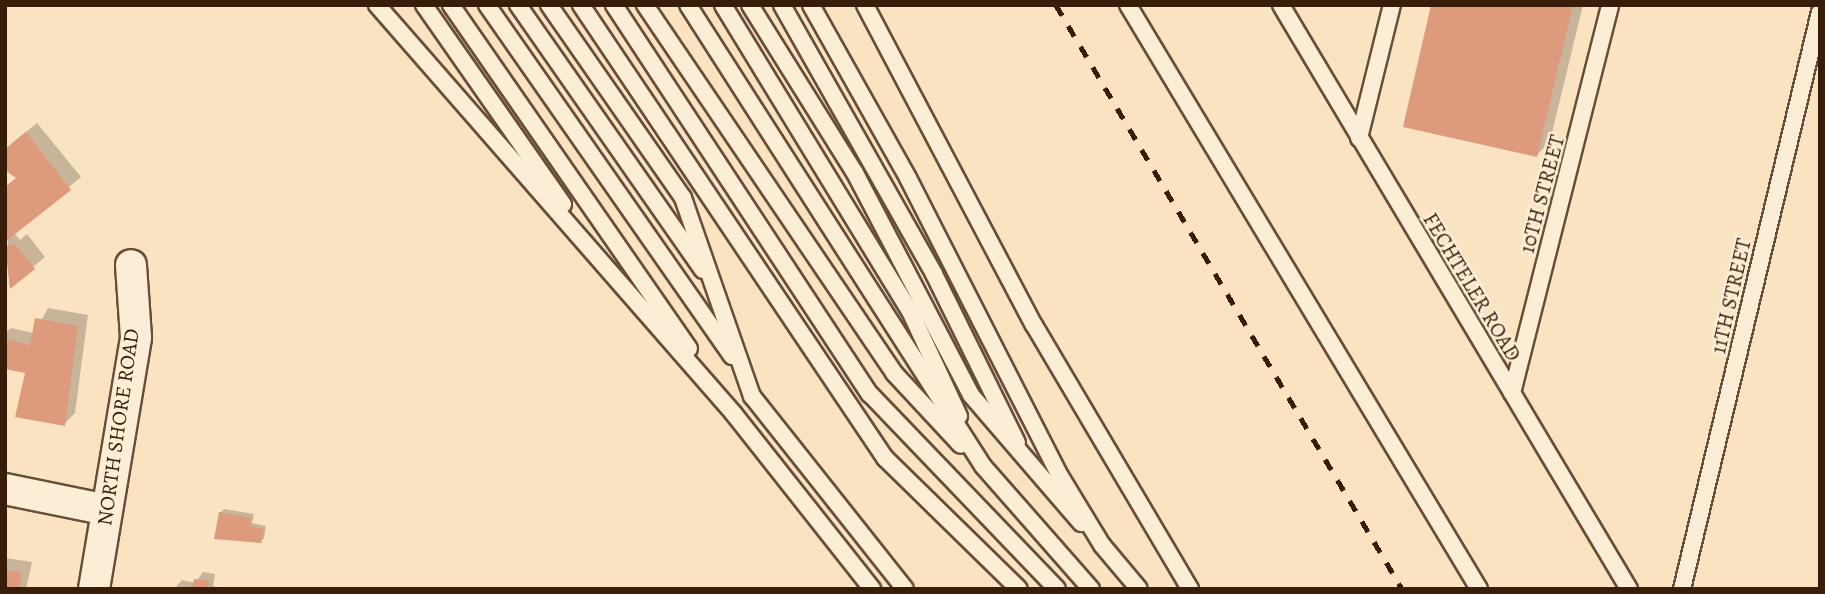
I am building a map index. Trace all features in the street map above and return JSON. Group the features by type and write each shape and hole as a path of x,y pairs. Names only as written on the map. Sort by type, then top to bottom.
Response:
{"street":[{"name":"NORTH SHORE ROAD","path":"94,589 136,337 131,265"},
{"path":"5,488 107,510"}],"lane":[{"path":"377,5 734,414 872,589"},
{"path":"389,5 431,67"},
{"path":"424,5 610,272"},
{"path":"451,5 734,414"},
{"path":"487,5 744,373"},
{"path":"518,5 714,287"},
{"path":"549,5 683,198 752,396 905,589"},
{"path":"581,5 885,458 1018,589"},
{"path":"614,5 870,394 1057,589"},
{"path":"645,5 900,381 983,466 1091,589"},
{"path":"688,5 983,466"},
{"path":"723,5 911,311 983,466"},
{"path":"750,5 855,173 971,395 1031,471 1102,545 1139,589"},
{"path":"782,5 934,274 1031,471"},
{"path":"810,5 1102,545"},
{"path":"865,5 1034,325 1190,589"},
{"path":"1128,5 1479,589"},
{"name":"FECHTELER ROAD","path":"1281,5 1629,589"},
{"path":"1359,138 1392,5"},
{"name":"10TH STREET","path":"1512,393 1610,5"},
{"name":"11TH STREET","path":"1682,589 1820,12"}],"building":[{"path":"1431,5 1573,5 1537,157 1403,127"},
{"path":"26,132 71,190 5,242 5,187 16,178 5,170 5,149"},
{"path":"15,244 35,269 10,289 5,246"},
{"path":"35,318 78,326 65,426 15,417 25,373 5,369 5,339 30,345"},
{"path":"219,512 251,518 250,526 264,529 261,543 214,539"},
{"path":"5,570 22,573 19,589 5,589"},
{"path":"194,579 209,581 208,589 192,589"}],"railway":[{"path":"1056,5 1402,589"}]}
